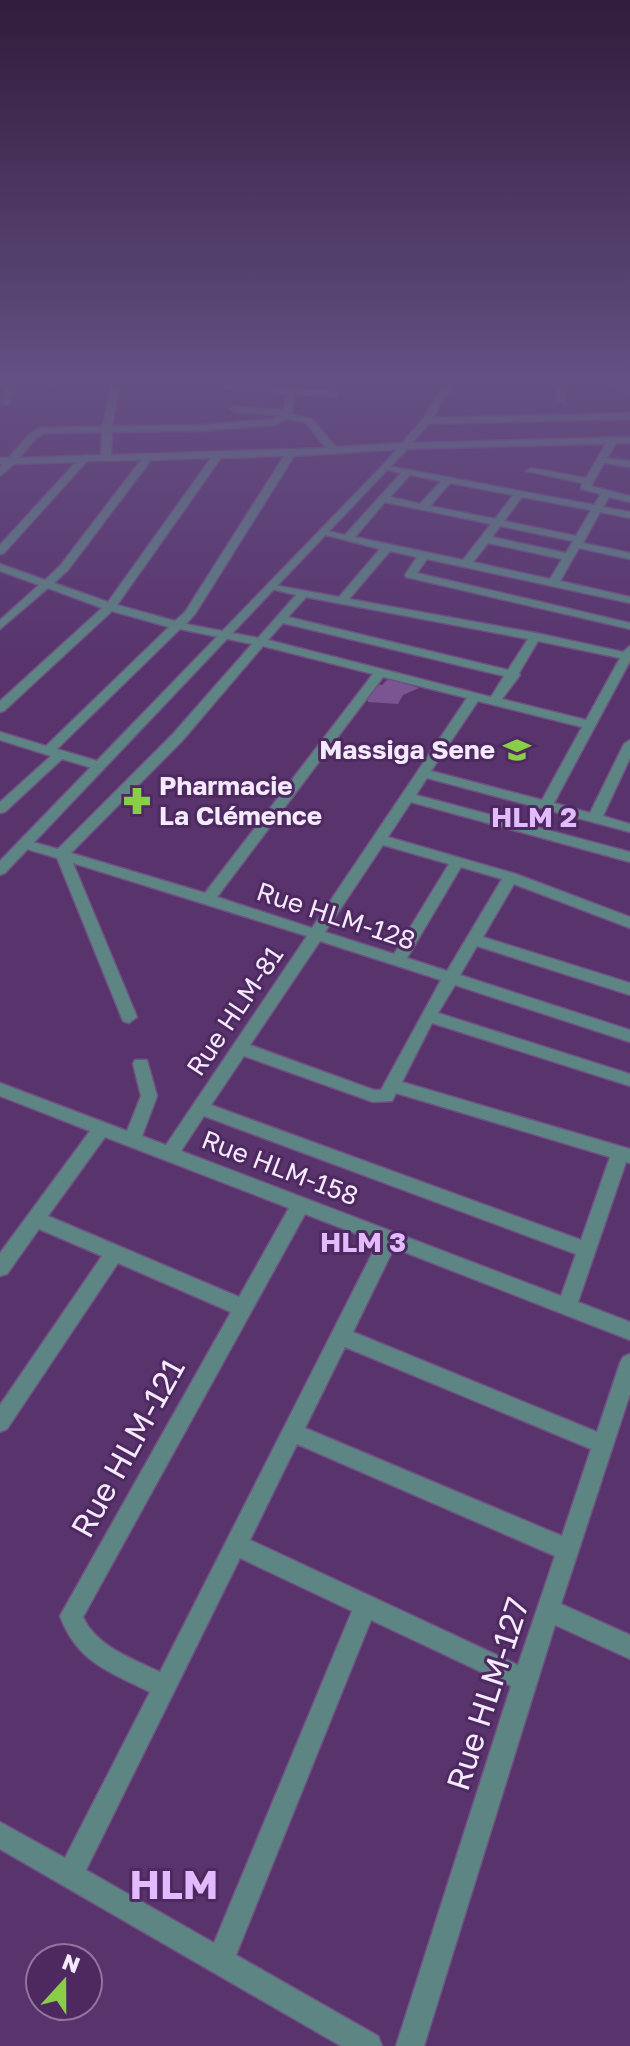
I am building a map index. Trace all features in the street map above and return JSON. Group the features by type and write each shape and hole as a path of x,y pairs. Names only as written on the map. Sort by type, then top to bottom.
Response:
{"street":[{"path":"0,551 68,476"},
{"path":"0,626 48,586 133,476"},
{"path":"0,708 110,607 203,476"},
{"path":"0,809 189,614 276,476"},
{"path":"0,870 377,476"},
{"path":"348,538 403,476"},
{"path":"435,476 630,515"},
{"path":"562,476 588,481"},
{"path":"591,476 585,489 630,499"},
{"path":"422,508 448,479"},
{"path":"466,564 520,493"},
{"path":"553,583 606,494"},
{"path":"383,499 630,556"},
{"path":"323,533 630,600"},
{"path":"485,539 570,557"},
{"path":"341,601 387,547"},
{"path":"424,555 410,575 630,626"},
{"path":"0,567 110,607 176,625 260,642 589,725"},
{"path":"272,586 536,636 628,658 546,805"},
{"path":"129,1017 62,854 177,738 303,593"},
{"path":"280,619 514,675"},
{"path":"494,702 536,636"},
{"path":"208,899 380,673"},
{"name":"Rue HLM-81","path":"170,1153 474,697"},
{"path":"0,736 99,766"},
{"path":"595,818 630,744"},
{"path":"424,773 630,828"},
{"path":"408,797 630,857"},
{"path":"379,839 511,877 630,923"},
{"name":"Rue HLM-128","path":"25,844 208,899 630,1036"},
{"path":"397,962 457,862"},
{"path":"387,1092 428,1016 511,877"},
{"path":"475,940 630,989"},
{"path":"428,1016 630,1080"},
{"path":"240,1048 387,1092 625,1156 567,1306"},
{"path":"132,1139 149,1096 141,1064"},
{"name":"Rue HLM-158","path":"0,1089 630,1331"},
{"path":"200,1108 587,1250"},
{"path":"0,1268 102,1128"},
{"name":"Rue HLM-121","path":"165,1687 86,1645 75,1632 71,1616 301,1204"},
{"path":"35,1219 243,1308"},
{"path":"70,1875 390,1238"},
{"path":"0,1422 114,1253"},
{"path":"340,1336 603,1444"},
{"name":"Rue HLM-127","path":"410,2046 525,1680 630,1363"},
{"path":"292,1432 568,1550"},
{"path":"236,1545 525,1680"},
{"path":"220,1961 366,1605"},
{"path":"548,1610 630,1647"},
{"path":"0,1835 220,1961 352,2042"}],"shaded area":[{"path":"389,678 419,688 403,695 398,704 368,702 366,696 377,684 382,685"}],"place":[{"name":"Massiga Sene","path":"517,750"},
{"name":"Pharmacie La Clémence","path":"137,801"}],"district":[{"name":"HLM 2","path":"534,817"},
{"name":"HLM 3","path":"363,1242"},
{"name":"HLM","path":"174,1885"}]}
